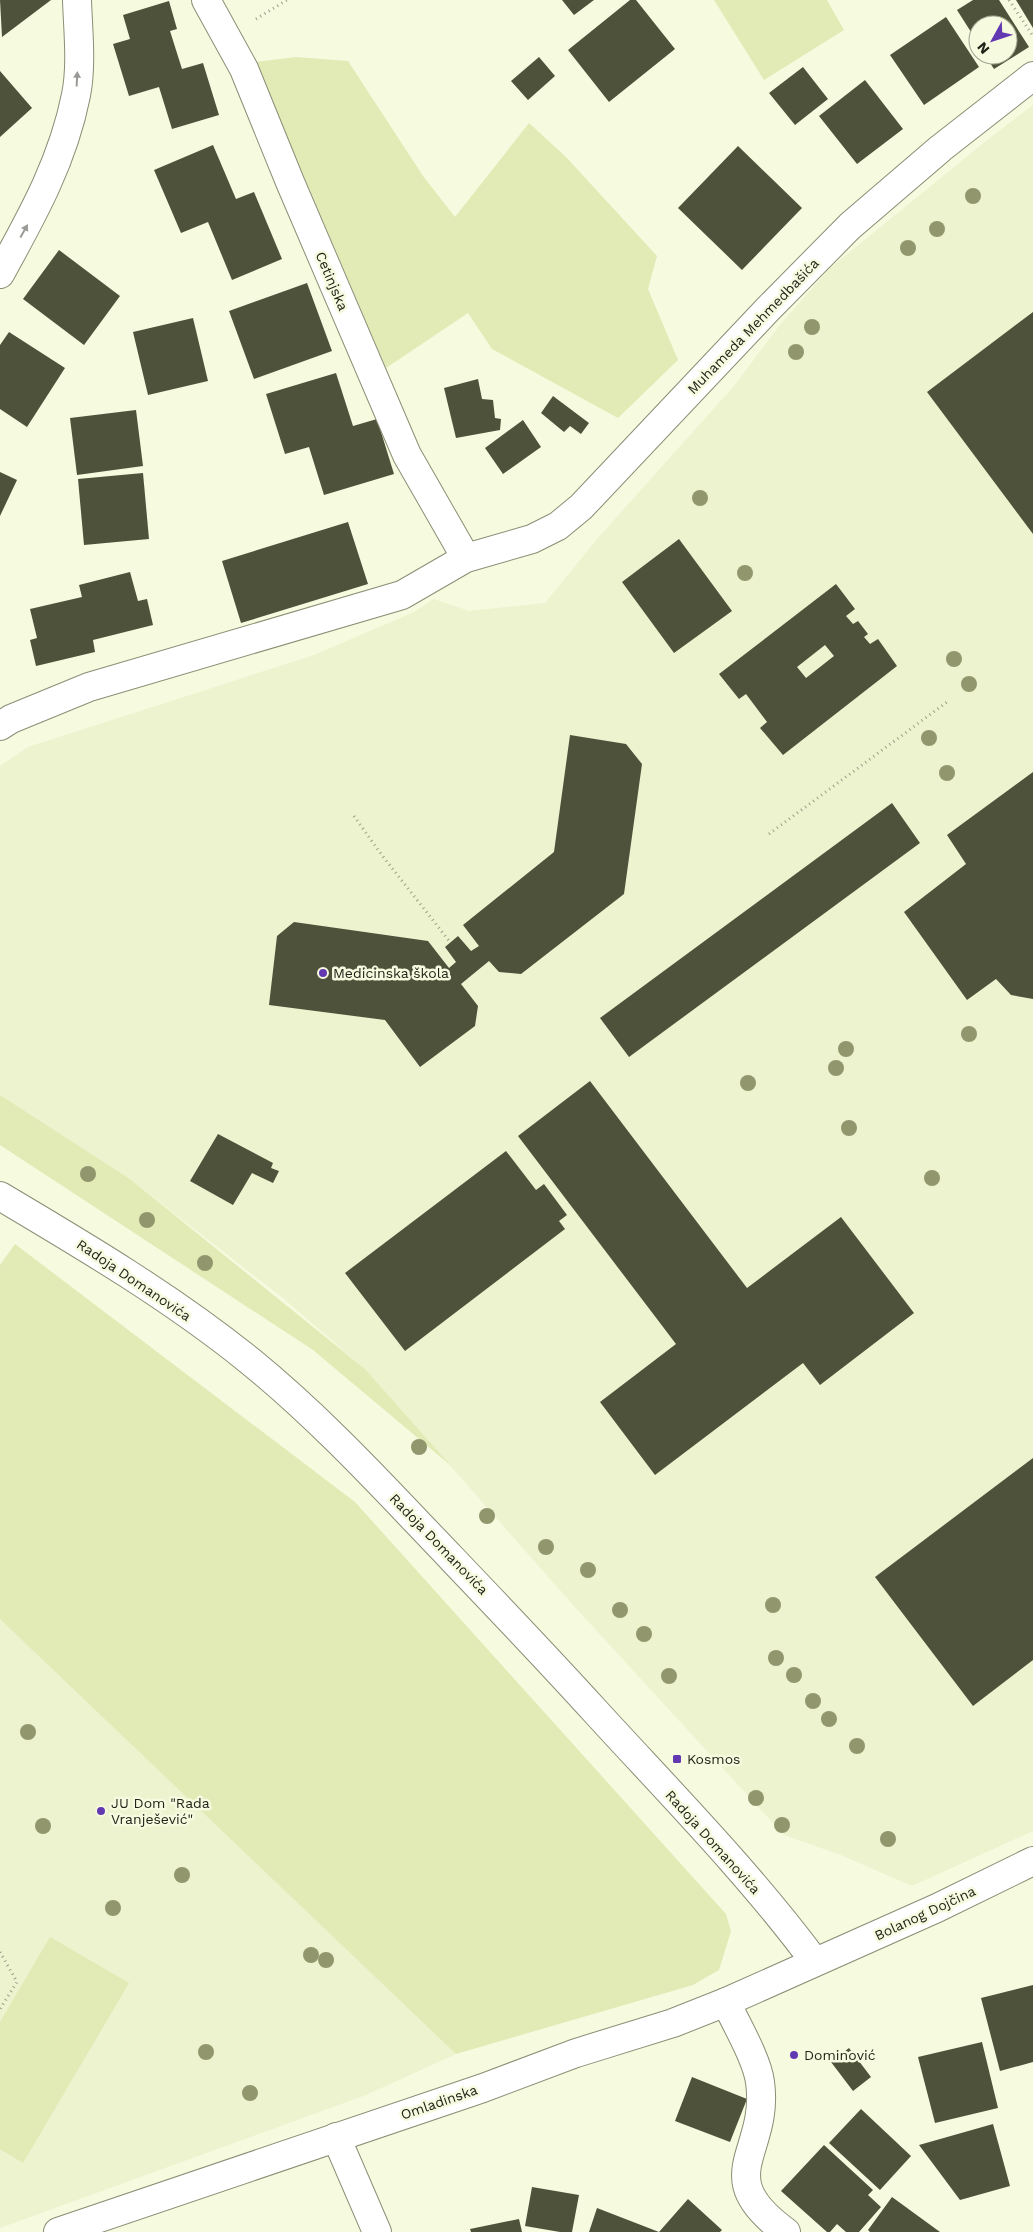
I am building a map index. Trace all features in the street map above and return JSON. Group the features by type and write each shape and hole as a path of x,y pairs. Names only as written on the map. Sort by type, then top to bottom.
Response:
{"street":[{"path":"0,274 37,206 54,170 66,135 76,94 79,50 77,0"},
{"name":"Cetinjska","path":"206,0 244,69 290,182 407,455 466,558"},
{"name":"Muhameda Mehmedbašića","path":"0,726 11,718 89,687 402,595 466,558 532,539 558,526 581,507 767,310 850,226 941,148 1033,76"},
{"name":"Radoja Domanovića","path":"0,1196 140,1282 250,1361 303,1408 356,1459 525,1634 787,1924 815,1962"},
{"name":"Bolanog Dojčina","path":"815,1962 937,1908 1033,1861"},
{"name":"Omladinska","path":"74,2230 336,2137 483,2088 576,2053 673,2023 726,2002 815,1962"},
{"path":"726,2002 757,2069 760,2082 760,2121 745,2170 746,2189 755,2205 768,2219 786,2232"},
{"path":"336,2137 377,2232"}],"path":[{"path":"1009,0 1033,36"},
{"path":"770,834 947,702"},
{"path":"354,816 381,854 450,942"},
{"path":"0,1952 17,1982 0,2009"}],"shaded area":[{"path":"714,0 827,0 844,30 764,80"},
{"path":"296,57 348,61 423,176 455,217 529,123 566,157 657,256 648,289 678,360 618,418 492,349 468,313 386,368 255,62"},
{"path":"1033,105 1033,1831 912,1886 841,1855 784,1835 574,1606 365,1369 284,1299 130,1179 0,1095 0,766 28,747 314,655 412,613 434,599 469,611 545,603 598,538 734,386 779,326 829,269"},
{"path":"0,1095 130,1179 365,1369 450,1465 313,1350 0,1145"},
{"path":"15,1244 355,1502 726,1914 731,1931 719,1970 693,1985 456,2054 0,1619 0,1265"},
{"name":"JU Dom \"Rada Vranješević\"","path":"0,1619 456,2054 366,2095 0,2228"},
{"path":"50,1937 129,1983 23,2163 0,2149 0,2022"}],"building":[{"path":"0,0 51,0 2,37"},
{"path":"562,0 594,0 574,15"},
{"path":"630,0 636,0 675,49 609,102 568,50"},
{"path":"973,0 999,0 1009,15 968,15 968,27 957,10"},
{"path":"1016,0 1033,0 1033,28"},
{"path":"169,1 177,29 170,31 182,69 203,63 219,115 172,129 159,87 129,96 113,44 130,39 123,15"},
{"path":"946,17 968,50 968,65 978,65 979,67 924,105 890,55"},
{"path":"1018,30 1029,47 1018,54"},
{"path":"539,57 555,76 528,100 511,81"},
{"path":"991,65 1000,65 994,69"},
{"path":"803,67 828,99 795,125 769,93"},
{"path":"0,71 32,108 0,137"},
{"path":"865,80 903,129 857,164 819,116"},
{"path":"213,145 236,199 254,192 282,259 232,280 208,222 181,233 154,170"},
{"path":"738,146 802,208 742,270 678,208"},
{"path":"59,250 120,296 84,345 23,299"},
{"path":"307,283 332,351 254,379 229,311"},
{"path":"1033,312 1033,534 927,392"},
{"path":"193,318 208,381 148,395 133,332"},
{"path":"9,332 65,368 27,427 0,409 0,345"},
{"path":"336,373 353,426 377,419 394,474 324,495 309,447 285,454 266,394"},
{"path":"478,379 482,399 493,400 495,418 501,419 500,430 456,438 444,388"},
{"path":"553,396 589,423 581,434 570,426 564,432 541,413"},
{"path":"136,410 143,466 77,475 70,418"},
{"path":"523,420 541,447 503,474 485,448"},
{"path":"0,472 17,480 0,516"},
{"path":"143,473 149,539 84,545 78,479"},
{"path":"348,522 368,584 241,623 222,561"},
{"path":"679,539 732,611 674,653 622,582"},
{"path":"130,572 138,601 147,599 153,625 93,640 95,652 36,666 30,640 37,638 30,609 82,597 79,585"},
{"path":"836,584 855,609 846,616 853,624 858,621 868,634 864,637 870,644 878,639 897,666 783,755 760,728 767,722 746,694 739,699 719,674","holes":["825,645 834,656 806,678 797,667"]},
{"path":"570,735 626,744 642,764 624,894 521,974 499,972 489,961 461,984 478,1006 475,1026 420,1067 385,1020 269,1005 277,936 294,922 428,941 449,968 456,962 445,947 458,936 471,951 479,946 463,925 554,852"},
{"path":"1033,772 1033,999 1011,995 996,979 967,1000 904,912 966,864 947,835"},
{"path":"892,803 920,843 629,1057 600,1018"},
{"path":"590,1081 747,1288 841,1217 914,1313 820,1385 803,1363 655,1475 600,1402 676,1344 518,1136"},
{"path":"218,1134 273,1163 271,1168 279,1171 273,1183 252,1173 233,1205 190,1181"},
{"path":"506,1151 536,1190 544,1184 567,1215 559,1221 565,1229 405,1351 345,1273"},
{"path":"1033,1458 1033,1660 973,1706 875,1577"},
{"path":"1033,1985 1033,2062 1000,2071 981,1998"},
{"path":"982,2042 998,2108 935,2123 918,2057"},
{"path":"849,2048 871,2077 853,2091 831,2062"},
{"path":"692,2077 747,2099 730,2142 675,2121"},
{"path":"861,2109 911,2156 880,2190 829,2143"},
{"path":"993,2124 1010,2186 960,2200 919,2145"},
{"path":"824,2145 873,2190 868,2195 881,2207 859,2232 846,2232 837,2224 830,2232 827,2232 781,2191"},
{"path":"532,2187 579,2195 572,2232 560,2232 525,2226"},
{"path":"892,2197 940,2232 870,2232 868,2230"},
{"path":"688,2199 722,2230 720,2232 659,2232"},
{"path":"597,2208 659,2232 589,2232"},
{"path":"519,2219 522,2232 471,2232 470,2229"}],"place":[{"name":"Medicinska škola","path":"323,973"},
{"name":"Kosmos","path":"677,1759"},
{"name":"JU Dom \"Rada Vranješević\"","path":"101,1811"},
{"name":"Dominović","path":"794,2055"}]}
